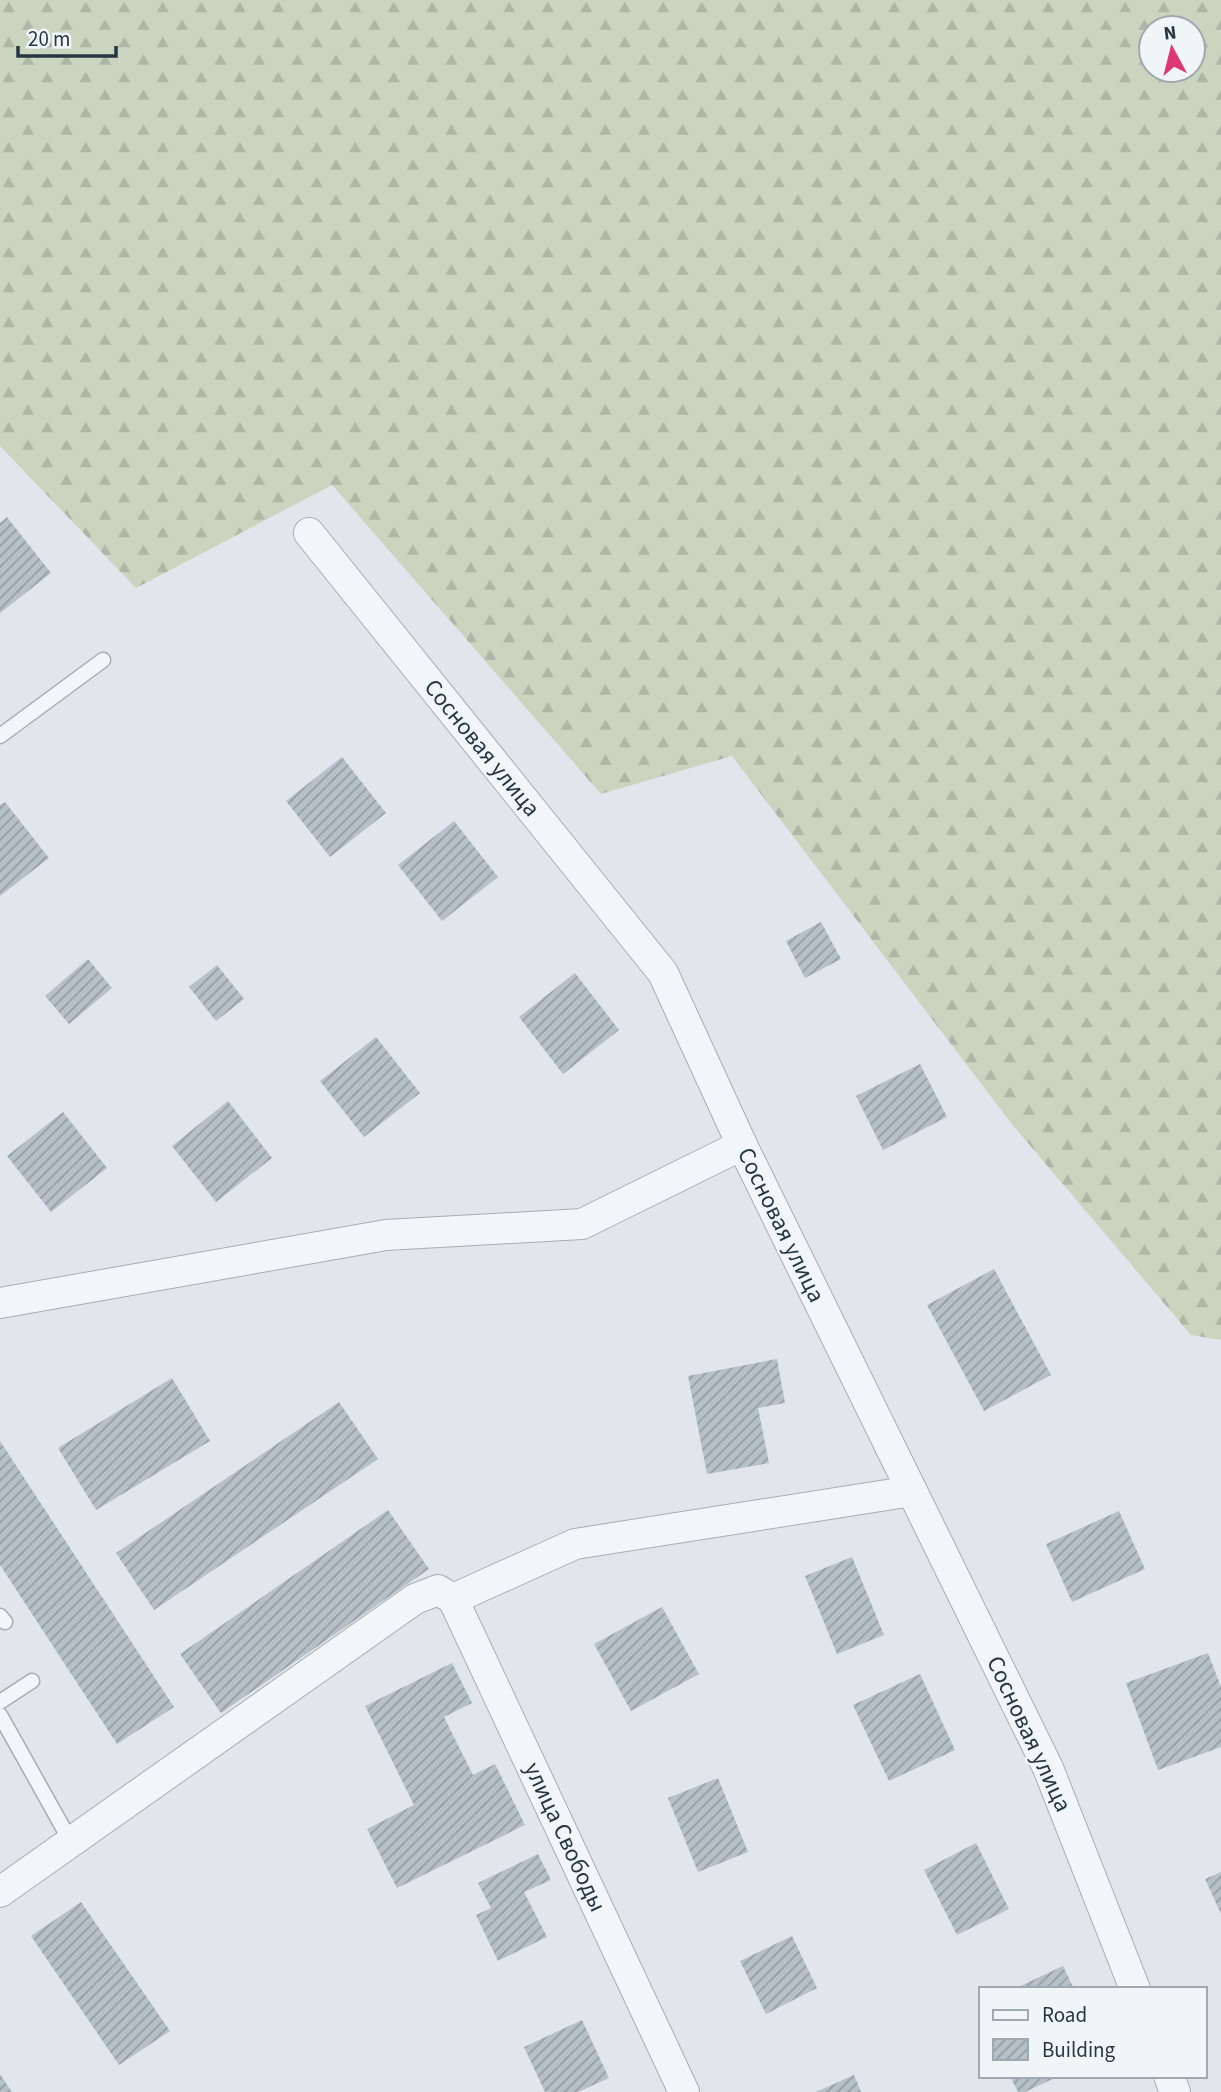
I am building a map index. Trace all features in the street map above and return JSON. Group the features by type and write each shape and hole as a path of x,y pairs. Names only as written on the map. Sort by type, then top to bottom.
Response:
{"street":[{"name":"Сосновая улица","path":"309,533 663,973 742,1145 1048,1768 1134,1987"},
{"path":"0,1303 386,1235 582,1224 742,1145"},
{"path":"0,1892 415,1599 445,1595 575,1544 912,1491"},
{"name":"улица Свободы","path":"445,1595 684,2092"}],"lane":[{"path":"0,736 103,660"},
{"path":"0,1702 32,1681"},
{"path":"0,1715 71,1842"}],"green space":[{"path":"0,0 1221,0 1221,1340 1191,1335 1011,1123 732,756 601,794 332,485 136,588 0,446"}],"building":[{"path":"7,517 51,573 0,613 0,523"},
{"path":"342,757 386,813 330,857 286,801"},
{"path":"5,802 49,858 0,896 0,805"},
{"path":"454,821 498,877 442,921 398,865"},
{"path":"821,922 841,959 805,978 786,941"},
{"path":"88,959 112,988 69,1024 45,996"},
{"path":"217,965 244,999 216,1021 189,987"},
{"path":"575,973 619,1030 563,1074 519,1017"},
{"path":"376,1037 420,1093 364,1137 320,1081"},
{"path":"920,1064 947,1117 883,1150 856,1096"},
{"path":"228,1101 272,1158 216,1202 172,1146"},
{"path":"63,1112 107,1168 51,1212 7,1156"},
{"path":"994,1269 1051,1375 984,1411 927,1305"},
{"path":"777,1359 785,1403 758,1408 769,1463 707,1474 688,1376"},
{"path":"172,1378 210,1441 96,1510 58,1448"},
{"path":"339,1402 378,1459 154,1610 116,1553"},
{"path":"0,1441 174,1707 117,1744 0,1565"},
{"path":"388,1510 429,1569 221,1713 180,1654"},
{"path":"1119,1511 1145,1569 1072,1602 1046,1544"},
{"path":"852,1557 884,1635 837,1654 805,1576"},
{"path":"662,1607 699,1674 631,1711 594,1644"},
{"path":"1208,1653 1221,1687 1221,1747 1158,1770 1126,1683"},
{"path":"452,1663 472,1703 444,1717 473,1775 495,1764 525,1825 397,1888 367,1829 414,1805 365,1706"},
{"path":"920,1674 955,1750 889,1781 853,1705"},
{"path":"718,1778 748,1852 698,1872 668,1798"},
{"path":"976,1843 1009,1909 957,1935 924,1870"},
{"path":"538,1854 551,1880 524,1892 547,1937 498,1961 476,1915 491,1908 478,1883"},
{"path":"1221,1872 1221,1914 1205,1879"},
{"path":"81,1902 170,2031 119,2065 31,1936"},
{"path":"792,1936 817,1988 766,2014 740,1961"},
{"path":"1063,1966 1073,1987 1018,1987"},
{"path":"582,2020 609,2078 578,2092 545,2092 524,2047"},
{"path":"0,2074 12,2092 0,2092"},
{"path":"854,2075 861,2092 816,2092"},
{"path":"1011,2078 1055,2078 1025,2092 1018,2092"}]}
